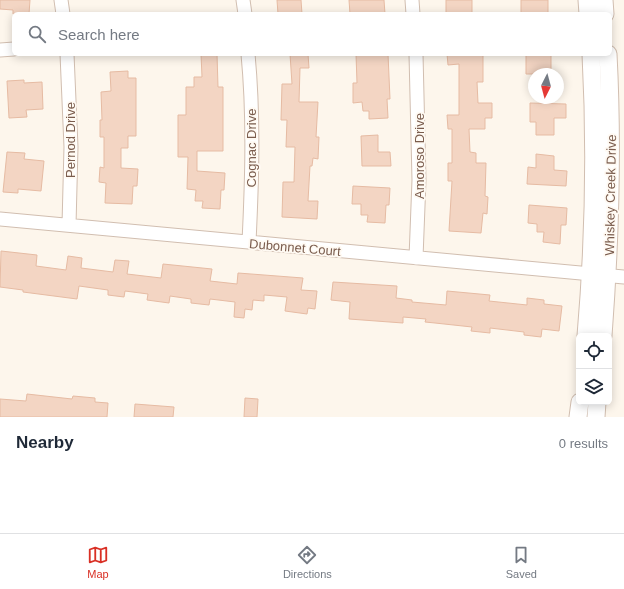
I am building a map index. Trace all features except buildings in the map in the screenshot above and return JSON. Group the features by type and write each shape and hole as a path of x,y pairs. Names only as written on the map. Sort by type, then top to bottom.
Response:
{"street":[{"path":"61,0 63,12"},
{"path":"243,0 245,12"},
{"path":"412,0 413,12"},
{"path":"587,0 588,12"},
{"path":"604,0 605,12"},
{"path":"0,50 12,49"},
{"name":"Pernod Drive","path":"67,56 71,147 69,225"},
{"name":"Cognac Drive","path":"248,56 252,130 252,186 249,242"},
{"name":"Amoroso Drive","path":"416,56 419,180 416,258"},
{"name":"Whiskey Creek Drive","path":"586,333 593,218 594,146 591,56"},
{"name":"Whiskey Creek Drive","path":"604,333 616,277 608,56"},
{"name":"Dubonnet Court","path":"0,219 616,277"},
{"path":"578,417 580,405"},
{"path":"596,417 597,405"}]}
